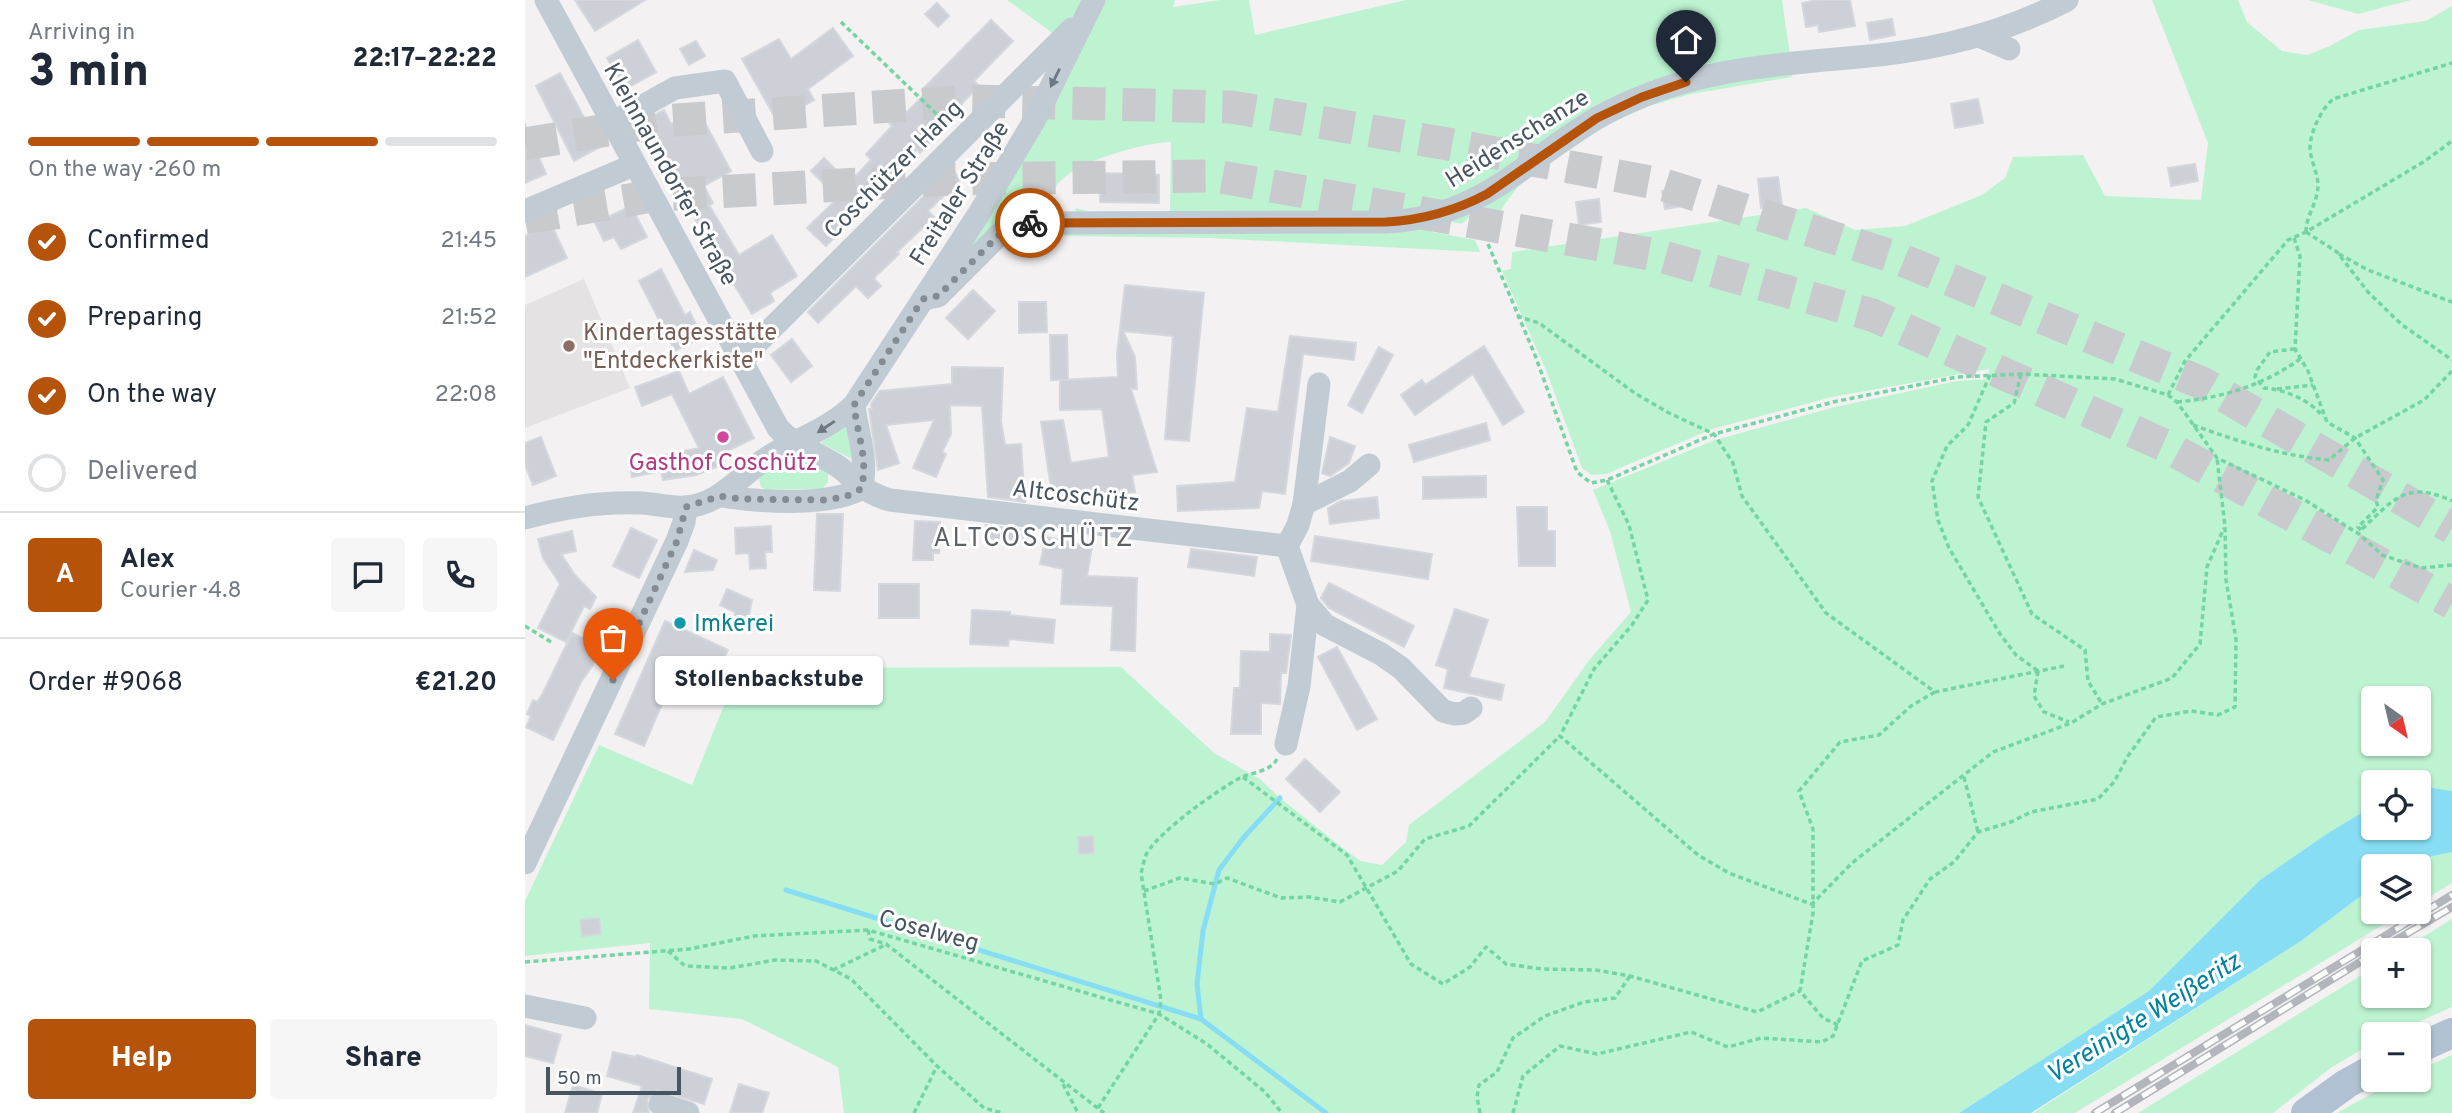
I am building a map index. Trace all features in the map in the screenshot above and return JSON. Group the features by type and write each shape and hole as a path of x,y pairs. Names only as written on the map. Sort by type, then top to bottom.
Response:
{"main road":[{"path":"2431,1043 2452,1033"},
{"path":"2306,1113 2361,1076"}],"street":[{"name":"Kleinnaundorfer Straße","path":"546,0 778,428 794,443"},
{"name":"Heidenschanze","path":"923,299 938,296 1000,234 1010,227 1027,223 1375,222 1428,217 1470,203 1487,194 1597,118 1664,88 1711,75 1766,65 1860,57 1979,36 2012,26 2067,0"},
{"name":"Coschützer Hang","path":"743,362 751,348 1089,8"},
{"name":"Freitaler Straße","path":"854,405 1034,121 1089,8"},
{"path":"1979,36 2009,49"},
{"path":"612,123 675,88 725,81 762,151"},
{"path":"525,211 635,165"},
{"path":"1319,384 1304,504 1298,525 1287,546 1308,605 1325,625 1381,654 1401,668 1443,711 1455,715 1471,708"},
{"path":"525,518 555,509 600,503 686,507 720,496 766,458 814,435 854,405 864,458 865,475 861,489 845,497 823,500 741,499 720,496"},
{"name":"Altcoschütz","path":"794,443 838,467 861,489 874,496 912,504 1287,546"},
{"path":"1304,504 1340,488 1369,465"},
{"path":"525,863 677,541 686,507"},
{"path":"1286,744 1299,686 1308,605"},
{"path":"525,1006 585,1018"},
{"path":"660,1104 688,1113"}],"path":[{"path":"841,22 961,138"},
{"path":"2306,232 2306,223 2316,203 2318,184 2310,148 2317,121 2325,106 2333,99 2452,63"},
{"path":"2168,396 2185,361 2288,240 2425,161 2452,141"},
{"path":"2306,232 2368,270 2452,302"},
{"path":"2294,237 2300,256 2295,349 2327,422"},
{"path":"1488,244 1535,355 1577,472 1591,483 1607,480 1714,434 1844,400 1957,377 2022,374 2115,379 2168,396 2177,402 2217,458 2305,500 2360,532"},
{"path":"2337,253 2368,292 2401,324 2452,360"},
{"path":"1517,316 1539,323 1636,394 1691,425 1714,434 1733,463 1742,496 1826,613 1935,692"},
{"path":"2295,349 2270,352 2257,370 2258,382 2264,388 2315,406 2327,422 2355,438 2383,480 2376,500 2378,507 2357,527 2360,532 2382,555 2421,568 2452,565"},
{"path":"2177,402 2210,399 2282,374 2300,359"},
{"path":"2191,424 2230,439 2300,458 2329,460 2355,438 2424,400 2452,371"},
{"path":"2022,374 2014,402 1986,422 1978,497 2032,614 2085,650 2088,681 2102,704"},
{"path":"1990,375 1968,425 1947,446 1932,481 1938,520 1949,548 2000,634 2016,656 2038,671"},
{"path":"2275,390 2313,385"},
{"path":"1513,1113 1523,1076 1560,1046 1597,1054 1691,1032 1728,1047 1761,1038 1822,1042 1833,1036 1862,961 1898,945 1903,920 1930,879 1954,862 1978,832 2011,822 2031,812 2098,799 2114,782 2128,755 2155,717 2190,712 2218,715 2235,706 2236,639 2226,580 2225,526 2217,458"},
{"path":"1144,891 1180,878 1216,884 1227,878 1282,898 1309,897 1340,902 1398,871 1425,839 1469,826 1560,736 1594,669 1632,625 1648,600 1629,525 1607,480"},
{"path":"2360,532 2402,494 2422,490 2452,501"},
{"path":"1811,905 1852,863 1993,752 2071,723 2102,704 2172,678 2200,644 2207,567 2225,526"},
{"path":"525,626 551,642"},
{"path":"1838,1025 1823,1018 1800,991 1813,913 1813,829 1799,791 1840,742 1879,735 1911,706 1935,692 2064,666"},
{"path":"2038,671 2034,695 2044,712 2071,723"},
{"path":"1560,736 1697,855 1729,873 1811,905"},
{"path":"1098,1108 1159,1014 1161,1000 1141,873 1146,853 1173,827 1220,790 1243,777 1274,765"},
{"path":"1963,776 1978,832"},
{"path":"1243,777 1347,855 1412,964 1443,984 1470,967 1486,947 1506,964 1542,970 1596,970 1630,976 1757,1012 1800,991"},
{"path":"868,930 870,939 886,944 1104,1113"},
{"name":"Coselweg","path":"525,962 668,951 754,936 868,930 1159,1014 1217,1052 1265,1092 1282,1113"},
{"path":"833,970 886,944"},
{"path":"668,951 685,966 730,968 775,960 816,961 851,979 937,1066 984,1108 1002,1113"},
{"path":"1480,1113 1477,1097 1479,1085 1497,1072 1513,1038 1545,1016 1584,1002 1615,998 1630,976"},
{"path":"914,1113 937,1066"},
{"path":"1061,1080 1078,1113"}],"shaded area":[{"name":"Kindertagesstätte \"Entdeckerkiste\"","path":"584,279 630,388 525,428 525,305"}],"green space":[{"path":"1007,0 1175,0 1173,7 1220,0 1249,0 1255,35 1406,0 1782,0 1790,55 1697,73 1653,87 1610,106 1583,122 1481,189 1425,212 1393,217 1076,212 1076,208 1090,212 1170,213 1171,142 1132,149 1100,158 1074,171 1060,181 1033,213 996,231 958,272 945,280 944,277 981,221 972,215 1065,42"},
{"path":"2152,0 2238,0 2247,22 2282,51 2307,55 2359,30 2426,21 2452,6 2452,791 2431,788 2431,770 2361,770 2361,813 2260,880 2149,991 1959,1113 844,1113 838,1067 742,1019 649,1009 650,943 525,956 525,901 599,745 692,785 739,668 1121,667 1214,753 1260,779 1280,798 1361,861 1382,865 1406,842 1409,825 1545,722 1590,659 1631,612 1610,531 1593,490 1715,440 1835,407 1957,381 1989,379 1989,369 1832,397 1712,429 1606,474 1592,475 1582,468 1546,370 1502,271 1511,269 1512,252 1806,208 1855,230 1905,226 1982,195 2005,178 2013,157 2083,155 2105,196 2201,200 2208,143"},
{"path":"2308,0 2411,0 2358,14"},
{"path":"1791,68 1792,77 1691,94 1649,106 1609,124 1523,180 1488,233 1486,220 1469,217 1462,224 1446,221 1591,128 1649,100"},
{"path":"1423,223 1433,232 1475,240 1480,252 1210,238 1065,236 1038,226"},
{"path":"848,422 852,459 821,443"},
{"path":"794,455 828,473 828,482 822,489 767,490 761,487 759,479 763,473"},
{"path":"2452,852 2452,883 2431,896 2431,856"},
{"path":"2361,896 2361,924 2384,924 2075,1113 2033,1113 2301,941"},
{"path":"2452,919 2452,1007 2418,1022 2361,1022 2361,1050 2332,1067 2273,1113 2138,1113 2361,975 2361,1008 2431,1008 2431,938 2421,938"},
{"path":"2452,1055 2452,1113 2337,1113 2375,1092 2431,1092 2431,1065"}],"water":[{"name":"Vereinigte Weißeritz","path":"2431,788 2452,791 2452,852 2431,856 2431,854 2361,854 2361,896 2301,941 2031,1113 1959,1113 2149,991 2260,880 2361,813 2361,840 2431,840"}],"building":[{"path":"575,0 645,0 595,31"},
{"path":"1850,0 1855,26 1819,32 1818,25 1806,27 1802,3"},
{"path":"937,3 949,16 938,27 925,14"},
{"path":"1892,19 1895,35 1870,40 1867,23"},
{"path":"991,20 1013,41 974,81 979,86 931,135 934,138 920,153 917,149 826,246 807,228 838,198 811,171 824,158 849,183 871,160 866,154 892,126 889,123 903,109 907,112 926,93 922,90"},
{"path":"833,28 853,56 808,89 814,100 777,121 742,59 779,39 791,59"},
{"path":"638,40 656,72 624,90 607,58"},
{"path":"696,41 705,56 689,65 680,49"},
{"path":"560,73 600,147 574,161 536,86"},
{"path":"1978,99 1983,123 1955,128 1951,104"},
{"path":"664,110 671,124 698,110 731,171 704,186 713,203 709,205 739,255 772,235 797,276 770,293 774,301 752,314 702,232 644,121"},
{"path":"525,124 546,174 525,183"},
{"path":"2195,164 2198,181 2171,186 2168,168"},
{"path":"951,169 961,179 928,211 934,217 897,252 899,254 874,279 881,286 868,298 856,286 818,323 808,312"},
{"path":"1101,173 1159,175 1159,203 1100,202"},
{"path":"1778,177 1782,205 1761,208 1758,179"},
{"path":"1687,188 1689,205 1665,209 1662,191"},
{"path":"1599,199 1601,222 1579,225 1576,202"},
{"path":"631,206 647,237 621,249 614,237 604,241 595,223"},
{"path":"551,224 567,258 525,277 525,236"},
{"path":"661,269 685,315 690,312 702,337 675,351 639,281"},
{"path":"1125,285 1204,293 1189,441 1165,439 1173,336 1123,331 1135,357 1137,389 1131,389 1157,472 1132,475 1135,492 1053,501 1041,422 1063,420 1071,463 1109,457 1102,409 1060,410 1060,380 1118,377 1117,354"},
{"path":"973,290 995,311 968,339 946,318"},
{"path":"1019,302 1046,302 1047,332 1019,333"},
{"path":"1050,335 1067,335 1068,380 1051,380"},
{"path":"1290,336 1356,343 1354,360 1303,354 1285,494 1262,491 1259,508 1178,511 1177,486 1235,482 1247,408 1278,412"},
{"path":"792,339 812,366 791,382 771,355"},
{"path":"1484,346 1524,412 1503,425 1473,374 1415,415 1401,395 1422,380 1425,385"},
{"path":"1379,347 1393,355 1362,413 1348,405"},
{"path":"952,367 1003,368 1001,421 1005,445 1021,444 1025,502 988,497 982,406 950,405 951,434 942,452 946,454 936,477 913,468 934,420 886,425 899,463 878,470 869,409 872,409 871,404 880,391 952,384"},
{"path":"679,371 689,394 723,377 754,438 717,456 722,465 696,475 663,480 661,471 632,477 630,462 699,448 672,394 642,406 635,387"},
{"path":"1486,423 1490,440 1414,462 1409,445"},
{"path":"541,437 556,476 533,485 525,465 525,443"},
{"path":"1330,437 1355,446 1349,463 1330,476 1322,473"},
{"path":"1486,476 1486,497 1423,499 1423,477"},
{"path":"1377,497 1379,518 1330,524 1328,508 1341,501"},
{"path":"1517,507 1547,507 1547,531 1555,531 1555,566 1519,566"},
{"path":"817,514 843,514 840,591 814,590"},
{"path":"915,521 940,522 939,553 933,553 933,560 913,560"},
{"path":"986,525 1023,530 1022,542 985,538"},
{"path":"771,526 772,552 765,552 766,568 750,569 749,553 736,554 735,528"},
{"path":"631,528 657,540 639,578 613,566"},
{"path":"572,531 576,551 561,554 575,575 596,597 590,609 584,606 566,642 538,628 560,584 543,558 538,539"},
{"path":"1315,536 1432,554 1428,579 1311,561"},
{"path":"1046,537 1092,547 1087,576 1137,578 1135,651 1111,650 1113,606 1061,604 1063,569 1040,564"},
{"path":"1191,549 1257,557 1254,576 1188,567"},
{"path":"694,550 717,560 713,570 685,572"},
{"path":"1329,583 1414,626 1404,647 1329,608 1321,598"},
{"path":"879,584 919,584 919,618 879,618"},
{"path":"727,589 752,600 747,625 734,622 735,612 720,605"},
{"path":"1455,609 1488,620 1469,677 1504,685 1501,700 1444,688 1448,669 1436,665"},
{"path":"972,610 1010,612 1010,615 1055,620 1053,643 1009,639 1008,646 970,644"},
{"path":"665,621 728,650 719,668 707,663 703,670 686,662 675,687 670,685 644,746 615,734"},
{"path":"572,633 599,646 593,665 581,682 553,740 526,727 531,716 527,714 533,700 537,702 543,693"},
{"path":"1270,634 1291,635 1286,673 1281,673 1280,704 1261,703 1261,734 1231,734 1234,688 1240,688 1241,651 1270,652"},
{"path":"1337,647 1377,719 1357,730 1318,657"},
{"path":"1305,759 1340,792 1320,812 1286,779"},
{"path":"1093,836 1094,853 1079,854 1078,837"},
{"path":"599,918 601,934 582,936 580,920"},
{"path":"525,1025 561,1035 553,1063 525,1056"},
{"path":"613,1052 636,1057 637,1055 712,1079 704,1104 658,1090 647,1099 649,1113 633,1113 642,1086 607,1076"},
{"path":"739,1084 769,1093 762,1113 730,1113"},
{"path":"573,1085 602,1094 597,1113 565,1113"}],"waterway":[{"path":"1201,1019 1197,984 1203,931 1219,870 1244,837 1280,798"},
{"path":"786,890 1201,1019 1326,1113"}],"tunnel":[{"path":"525,144 660,121 971,101 1231,107 1661,184 1892,256 2202,383 2452,528"},
{"path":"525,218 658,195 951,179 1216,176 1656,255 1872,315 2164,445 2452,603"}],"railway":[{"path":"2095,1113 2452,895"},
{"path":"2399,938 2452,907"},
{"path":"2115,1113 2361,961"}],"way so far":[{"path":"613,680 677,541 686,507 720,496 741,499 823,500 845,497 861,489 865,475 864,458 854,405 923,299 938,296 988,243 1000,234 1010,227 1030,223"}],"place":[{"name":"Kindertagesstätte \"Entdeckerkiste\"","path":"569,346"},
{"name":"Gasthof Coschütz","path":"723,437"},
{"name":"Imkerei","path":"680,623"},
{"name":"Stollenbackstube","path":"613,680"}],"district":[{"name":"ALTCOSCHÜTZ","path":"1034,537"}],"route":[{"path":"1030,223 1135,220 1386,222 1428,217 1470,203 1487,194 1597,118 1664,88 1686,82"}]}
